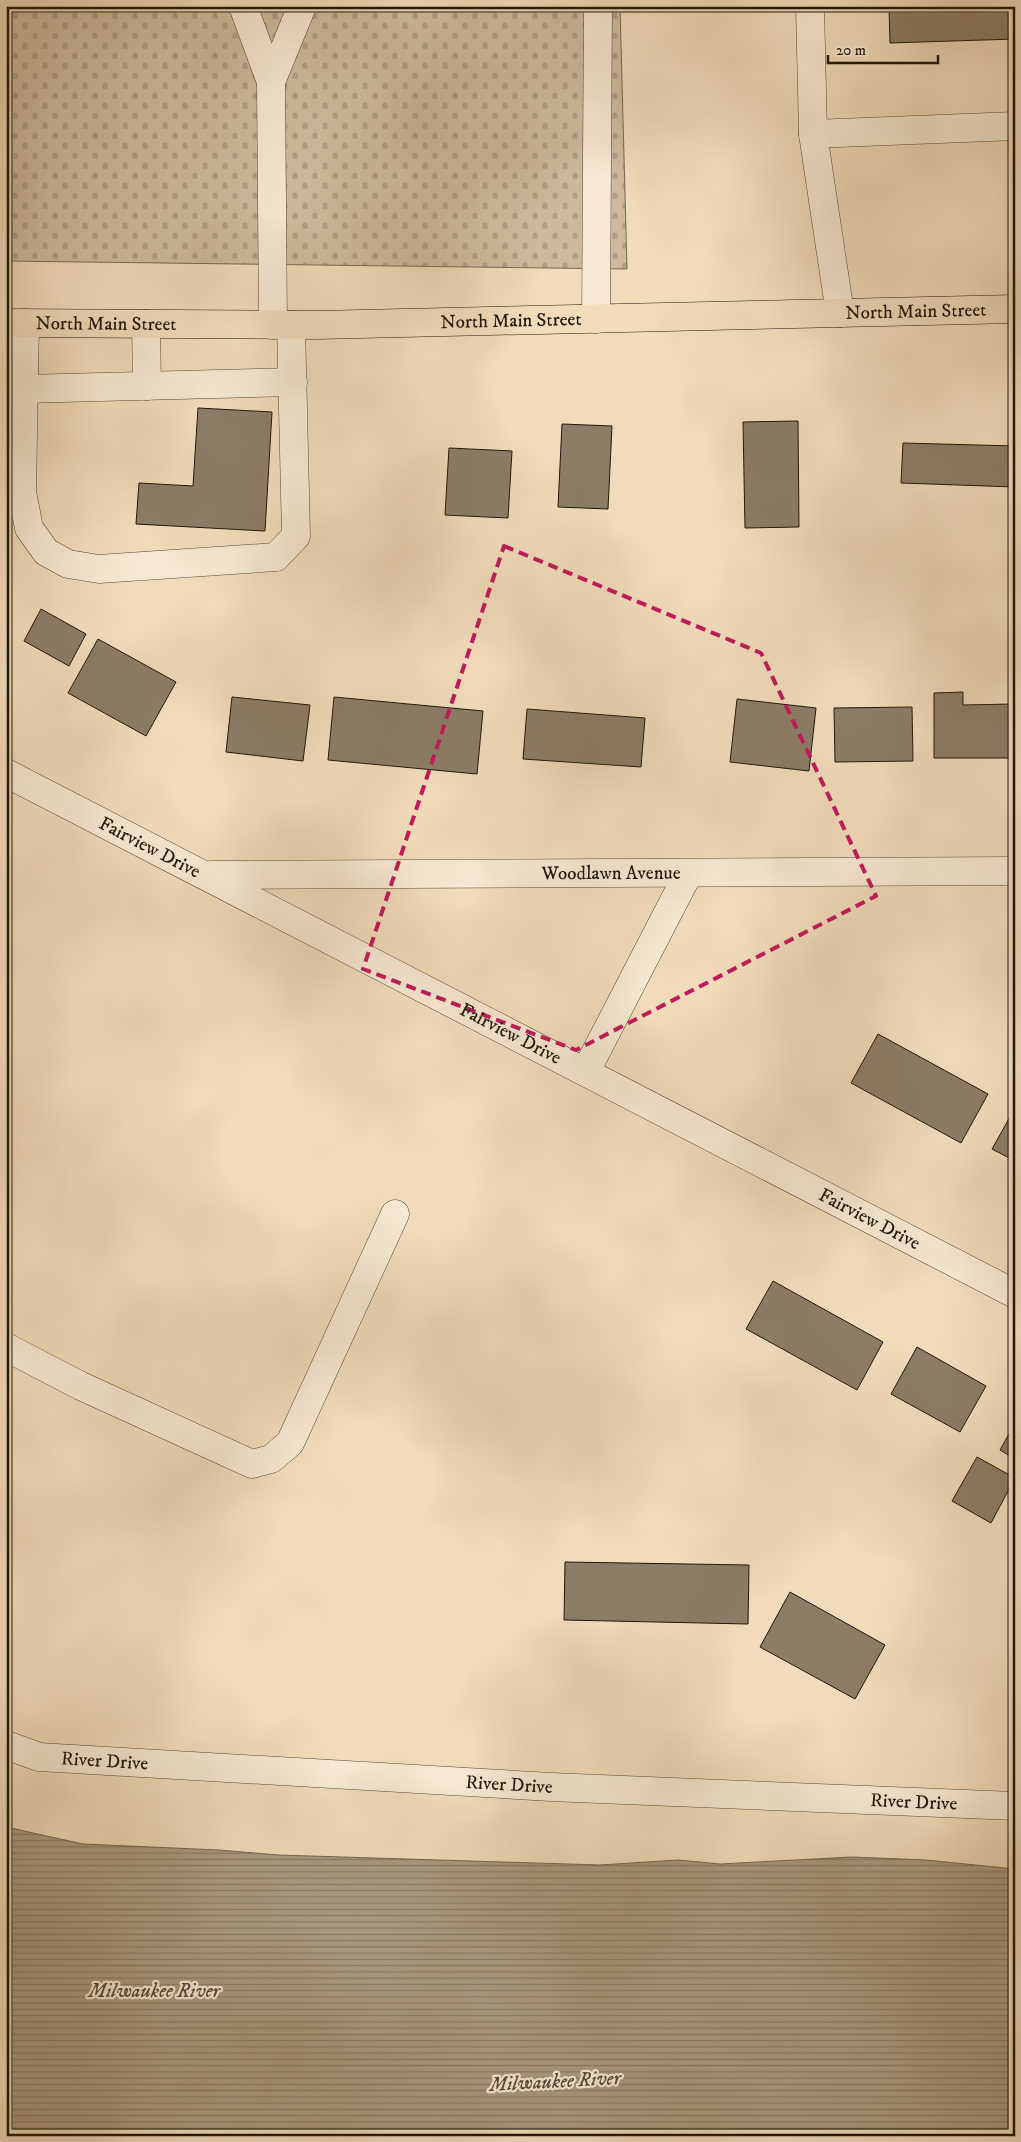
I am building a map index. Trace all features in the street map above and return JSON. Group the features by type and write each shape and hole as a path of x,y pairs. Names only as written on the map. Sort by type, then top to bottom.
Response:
{"main road":[{"name":"North Main Street","path":"16,323 282,325 1015,309"}],"street":[{"path":"16,323 23,389 22,492 29,528 46,552 68,564 99,569 276,558 296,536 293,382 282,325 271,82 243,6"},
{"path":"271,82 302,6"},
{"path":"596,319 598,6"},
{"path":"810,6 813,134 840,313"},
{"path":"813,134 1015,126"},
{"path":"146,324 147,386"},
{"path":"23,389 293,382"},
{"name":"Fairview Drive","path":"6,773 208,875 1015,1294"},
{"name":"Woodlawn Avenue","path":"208,875 1015,871"},
{"path":"586,1071 688,874"},
{"path":"6,1347 81,1386 252,1464 271,1459 290,1442 396,1214"},
{"name":"River Drive","path":"6,1745 39,1757 49,1758 551,1787 1015,1806"}],"highlighted area":[{"path":"504,546 761,653 876,896 576,1050 363,969"}],"green space":[{"path":"6,6 620,6 627,269 6,261"}],"water":[{"name":"Milwaukee River","path":"6,1827 83,1844 219,1850 278,1855 600,1865 678,1860 720,1864 852,1857 926,1860 1015,1869 1015,2136 6,2136"}],"building":[{"path":"889,6 1015,6 1015,39 890,43"},
{"path":"198,408 272,412 265,531 136,524 139,483 193,486"},
{"path":"798,421 799,527 745,528 743,422"},
{"path":"562,424 612,426 608,509 558,507"},
{"path":"903,443 1015,446 1015,487 901,483"},
{"path":"449,448 512,451 508,518 445,515"},
{"path":"41,609 86,634 69,666 24,641"},
{"path":"98,639 176,682 146,736 68,693"},
{"path":"963,692 963,705 1013,704 1014,758 934,758 934,693"},
{"path":"232,697 310,705 303,761 226,752"},
{"path":"334,697 483,711 477,774 328,760"},
{"path":"737,699 816,708 809,771 730,762"},
{"path":"912,707 913,761 835,762 834,708"},
{"path":"527,709 645,718 641,767 523,759"},
{"path":"878,1034 988,1094 961,1143 851,1083"},
{"path":"1015,1108 1015,1161 992,1149"},
{"path":"773,1281 883,1342 857,1390 746,1329"},
{"path":"917,1347 986,1386 960,1432 891,1394"},
{"path":"1015,1423 1015,1459 1000,1450"},
{"path":"977,1457 1015,1478 991,1523 952,1501"},
{"path":"565,1562 749,1565 748,1624 564,1620"},
{"path":"790,1592 885,1645 855,1699 760,1647"}]}
